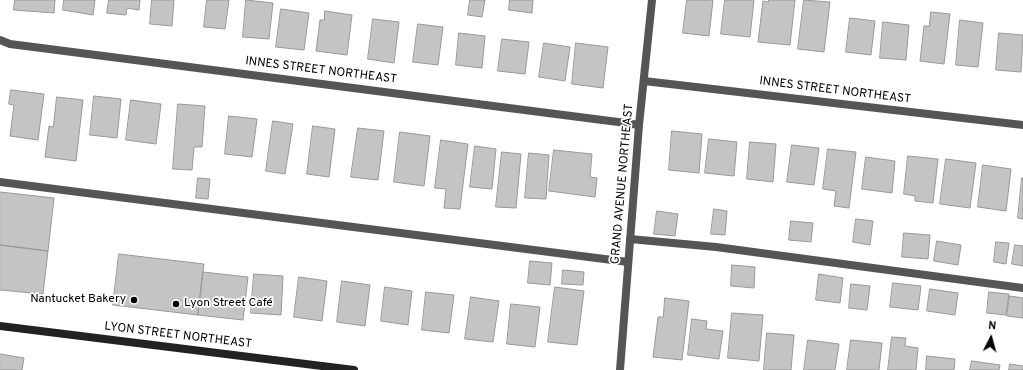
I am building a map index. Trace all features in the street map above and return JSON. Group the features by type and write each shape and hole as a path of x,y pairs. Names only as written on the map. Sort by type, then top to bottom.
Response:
{"street":[{"name":"GRAND AVENUE NORTHEAST","path":"620,370 639,125 652,0"},
{"name":"INNES STREET NORTHEAST","path":"0,40 10,44 611,120 639,125"},
{"name":"INNES STREET NORTHEAST","path":"644,81 1023,125"},
{"path":"0,182 628,262"},
{"path":"630,239 716,247 1023,288"},
{"name":"LYON STREET NORTHEAST","path":"0,326 354,370"}],"building":[{"path":"15,0 55,0 54,13 14,10"},
{"path":"64,0 95,0 93,15 63,10"},
{"path":"109,0 140,0 139,10 127,8 126,15 107,13"},
{"path":"152,0 174,0 172,26 150,24"},
{"path":"207,0 229,0 225,29 204,27"},
{"path":"246,0 273,3 269,39 243,37"},
{"path":"470,0 485,0 482,17 468,15"},
{"path":"510,0 533,0 532,13 509,10"},
{"path":"687,0 713,0 709,36 683,33"},
{"path":"725,0 754,0 750,37 721,34"},
{"path":"769,0 795,0 790,45 758,42 763,1 768,2"},
{"path":"804,0 830,2 824,52 798,49"},
{"path":"281,9 309,13 304,50 276,47"},
{"path":"325,11 352,15 347,55 316,51 320,20 324,20"},
{"path":"931,12 950,14 944,64 920,61 924,26 929,26"},
{"path":"850,18 875,21 871,55 846,52"},
{"path":"373,19 399,22 394,63 368,59"},
{"path":"960,20 983,23 978,67 956,65"},
{"path":"883,22 909,25 906,60 880,58"},
{"path":"418,24 443,27 438,65 413,62"},
{"path":"459,33 485,36 482,68 456,65"},
{"path":"999,33 1023,35 1021,72 996,70"},
{"path":"502,39 529,42 525,74 498,71"},
{"path":"544,43 570,47 565,81 539,77"},
{"path":"576,43 608,47 603,88 572,84"},
{"path":"11,90 44,94 38,140 10,136 14,105 9,104"},
{"path":"94,96 121,99 117,138 90,135"},
{"path":"57,97 83,100 76,161 45,157 49,126 53,127"},
{"path":"131,100 161,104 156,144 126,140"},
{"path":"178,104 205,106 202,147 194,147 192,170 173,169"},
{"path":"229,116 257,119 252,157 225,154"},
{"path":"273,121 293,124 285,174 266,171"},
{"path":"313,126 335,129 329,177 307,174"},
{"path":"358,128 384,131 378,180 351,177"},
{"path":"672,131 702,134 699,173 669,170"},
{"path":"400,132 430,136 424,186 394,182"},
{"path":"709,139 737,142 734,176 705,173"},
{"path":"441,140 468,144 460,209 444,208 446,189 435,188"},
{"path":"750,142 776,144 773,182 747,179"},
{"path":"792,145 819,148 814,185 787,182"},
{"path":"475,146 496,149 492,189 470,187"},
{"path":"828,149 856,152 849,208 834,206 836,191 823,189"},
{"path":"554,150 592,154 590,177 597,178 595,197 549,191"},
{"path":"502,152 521,154 516,208 496,207"},
{"path":"529,153 549,155 546,199 525,198"},
{"path":"908,156 938,159 933,203 915,201 915,196 904,194"},
{"path":"866,157 895,161 892,193 862,189"},
{"path":"946,159 976,163 970,208 940,204"},
{"path":"983,165 1011,169 1006,211 978,207"},
{"path":"198,178 210,179 208,199 196,198"},
{"path":"1023,178 1023,219 1018,218"},
{"path":"0,192 54,198 48,251 0,245"},
{"path":"714,209 727,211 725,235 711,234"},
{"path":"657,211 678,214 675,236 654,234"},
{"path":"856,219 873,221 870,245 853,242"},
{"path":"791,221 813,223 811,242 789,240"},
{"path":"904,233 930,235 928,259 902,257"},
{"path":"937,241 961,245 958,265 934,261"},
{"path":"996,242 1009,243 1006,264 994,262"},
{"path":"0,245 48,251 43,294 0,290"},
{"path":"1015,245 1023,246 1023,266 1012,264"},
{"path":"119,254 204,264 198,315 113,305"},
{"path":"530,261 552,263 550,285 528,283"},
{"path":"732,265 755,267 754,288 731,286"},
{"path":"563,270 584,272 583,285 562,284"},
{"path":"203,272 248,277 243,320 198,315"},
{"path":"254,274 283,276 281,315 251,313"},
{"path":"819,274 843,278 840,303 816,300"},
{"path":"299,277 327,281 322,321 294,317"},
{"path":"342,281 370,285 365,326 337,322"},
{"path":"893,283 921,286 918,310 890,307"},
{"path":"851,284 870,286 867,310 849,308"},
{"path":"385,287 412,291 408,325 381,321"},
{"path":"555,287 584,291 577,345 548,342"},
{"path":"930,289 958,293 955,315 927,311"},
{"path":"426,292 454,295 449,333 422,330"},
{"path":"989,292 1009,294 1006,315 987,313"},
{"path":"1010,296 1023,298 1023,318 1007,316"},
{"path":"471,297 499,301 493,342 465,339"},
{"path":"665,298 689,301 682,360 653,357 658,317 663,317"},
{"path":"511,304 540,307 535,347 507,344"},
{"path":"732,313 763,315 759,361 728,358"},
{"path":"692,319 707,321 706,329 723,331 719,359 688,355"},
{"path":"767,333 794,335 791,370 764,370"},
{"path":"892,337 906,338 905,346 918,348 916,370 888,370"},
{"path":"808,340 839,344 835,370 804,370"},
{"path":"851,340 882,343 879,370 847,370"},
{"path":"0,354 24,358 22,370 0,370"},
{"path":"927,356 955,359 954,370 926,370"},
{"path":"972,361 1000,365 999,370 970,370"},
{"path":"1010,364 1023,366 1023,370 1009,370"}],"place":[{"name":"Nantucket Bakery","path":"134,300"},
{"name":"Lyon Street Café","path":"176,304"}]}
